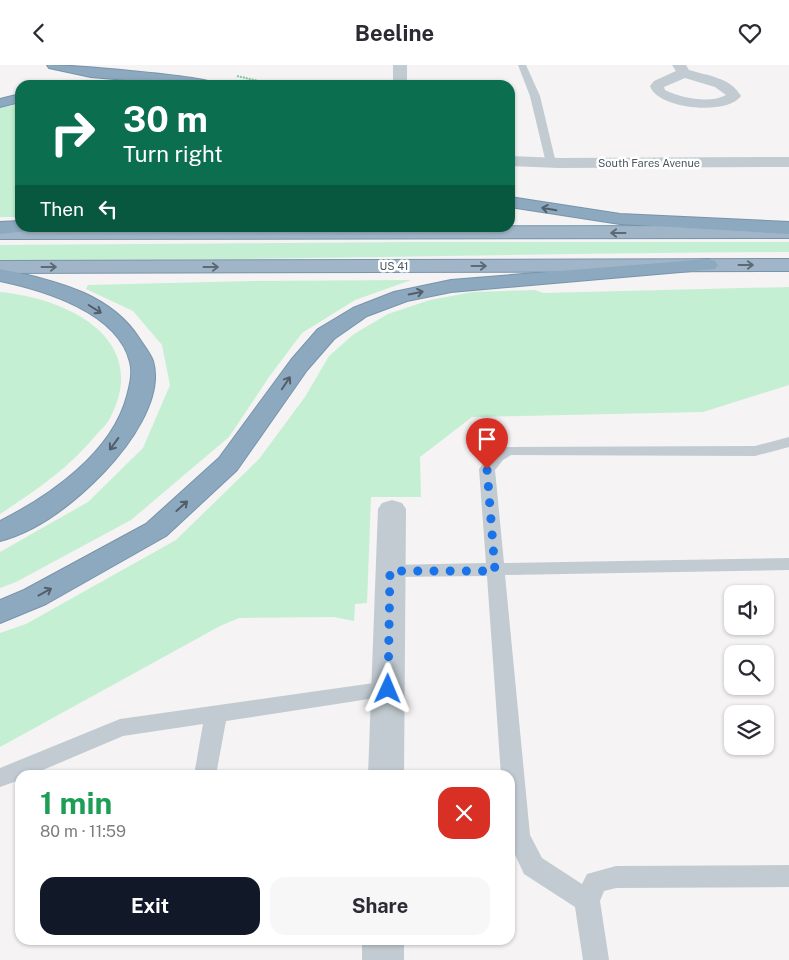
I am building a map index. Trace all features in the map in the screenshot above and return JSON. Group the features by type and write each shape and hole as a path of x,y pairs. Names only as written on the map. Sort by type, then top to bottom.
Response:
{"highway":[{"path":"54,65 91,73 179,80"},
{"path":"0,103 15,99"},
{"path":"515,203 620,219 789,227"},
{"path":"0,229 15,228"},
{"path":"0,233 789,232"},
{"path":"0,612 35,597 156,529 228,464 298,365 326,334 360,312 400,296 451,286 708,265"},
{"name":"US 41","path":"0,267 789,265"},
{"path":"0,275 44,285 95,308 117,325 132,343 142,362 142,387 133,415 112,448 84,477 53,503 0,532"}],"street":[{"path":"400,65 400,80"},
{"name":"South Fares Avenue","path":"515,161 551,163 789,163"},
{"path":"386,770 392,509"},
{"path":"383,945 383,960"}],"lane":[{"path":"522,65 535,96 551,163"},
{"path":"512,770 487,469 497,457 508,450 755,451 789,442"},
{"path":"390,571 495,571 789,564"},
{"path":"19,770 120,728 388,689"},
{"path":"206,770 216,714"},
{"path":"0,778 15,772"},
{"path":"515,801 518,836 533,866 587,901"},
{"path":"596,960 587,901 596,883 616,877 789,875"}],"green space":[{"path":"15,105 15,217 0,217 0,108"},
{"path":"789,242 789,252 0,260 0,245"},
{"path":"411,280 355,300 302,333 269,377 229,437 131,520 16,582 0,588 0,552 88,502 143,448 170,385 162,345 133,311 86,289 88,285"},
{"path":"789,287 789,385 703,412 472,417 420,457 421,497 371,497 367,603 355,604 354,621 334,617 239,618 220,626 0,747 0,633 26,624 176,540 259,459 305,397 329,356 354,334 388,314 430,300 473,292 535,290 543,293"},
{"path":"0,292 51,303 75,313 95,327 111,345 120,365 120,390 109,420 86,447 51,478 0,514"}],"route":[{"path":"388,689 390,571 495,571 487,469"}]}
